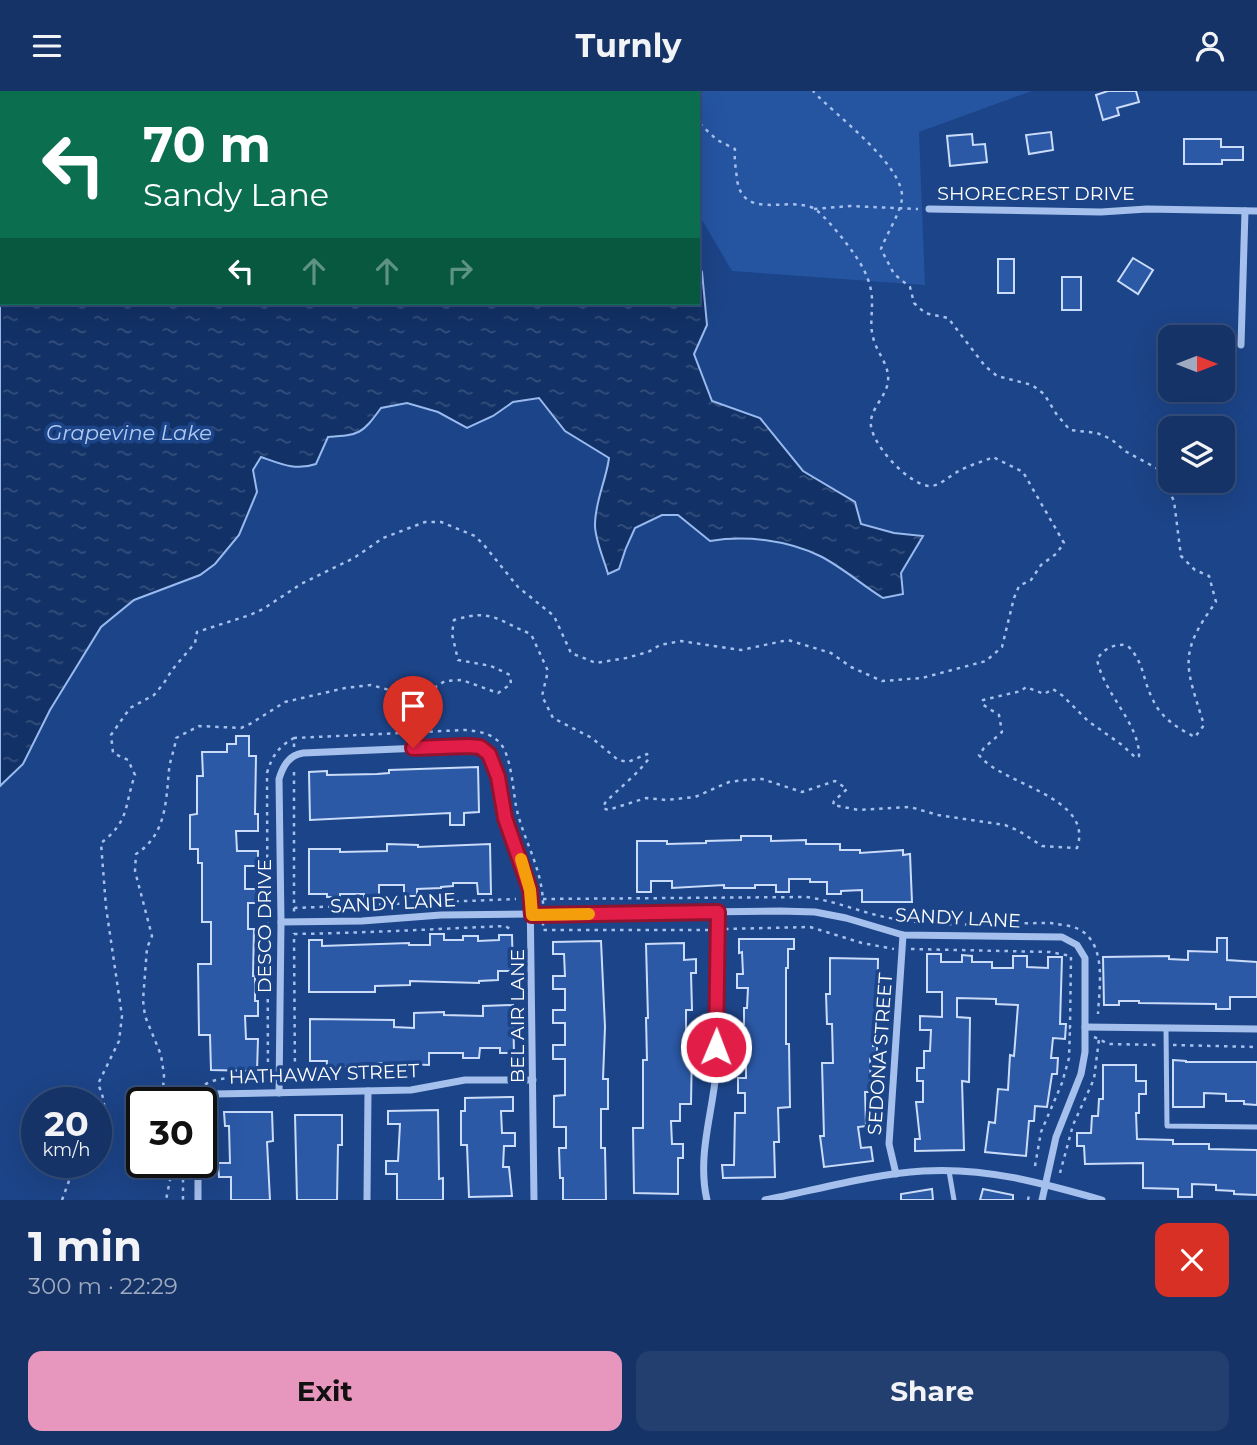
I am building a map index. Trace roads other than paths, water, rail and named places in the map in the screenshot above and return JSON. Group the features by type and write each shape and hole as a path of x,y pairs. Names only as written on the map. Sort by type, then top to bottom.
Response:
{"street":[{"name":"SHORECREST DRIVE","path":"929,209 1257,211"},
{"path":"1241,345 1245,211"},
{"name":"DESCO DRIVE","path":"279,1093 279,779 282,769 295,754 303,753 468,746 480,747 489,754"},
{"name":"BEL AIR LANE","path":"489,754 498,777 505,818 530,890 534,1200"},
{"path":"707,1200 703,1185 703,1155 716,1070 718,912"},
{"name":"SANDY LANE","path":"281,922 362,921 441,915 815,912 903,935 1062,937 1077,945 1085,958 1085,1052 1081,1074 1056,1137 1042,1200"},
{"name":"SEDONA STREET","path":"895,1174 889,1144 903,935"},
{"path":"1085,1027 1257,1029"},
{"name":"HATHAWAY STREET","path":"217,1094 411,1090 465,1080 533,1080"},
{"path":"367,1200 368,1091"},
{"path":"765,1200 895,1174 949,1171 1017,1177 1102,1200"},
{"path":"198,1178 198,1200"}],"lane":[{"path":"1166,1028 1167,1125 1257,1127"},
{"path":"949,1171 954,1200"}],"water":[{"name":"Grapevine Lake","path":"700,268 707,325 694,354 712,401 760,418 803,471 855,502 861,524 894,533 923,536 901,573 903,594 883,598 828,560 807,551 794,546 752,539 710,541 678,515 662,515 635,528 619,569 608,574 595,525 609,458 565,431 539,398 513,402 493,416 467,428 438,412 407,403 381,408 364,428 354,434 328,437 316,464 295,467 261,457 253,470 257,492 239,535 215,564 200,575 134,600 101,627 50,710 23,764 0,786 0,305 700,305"}]}
